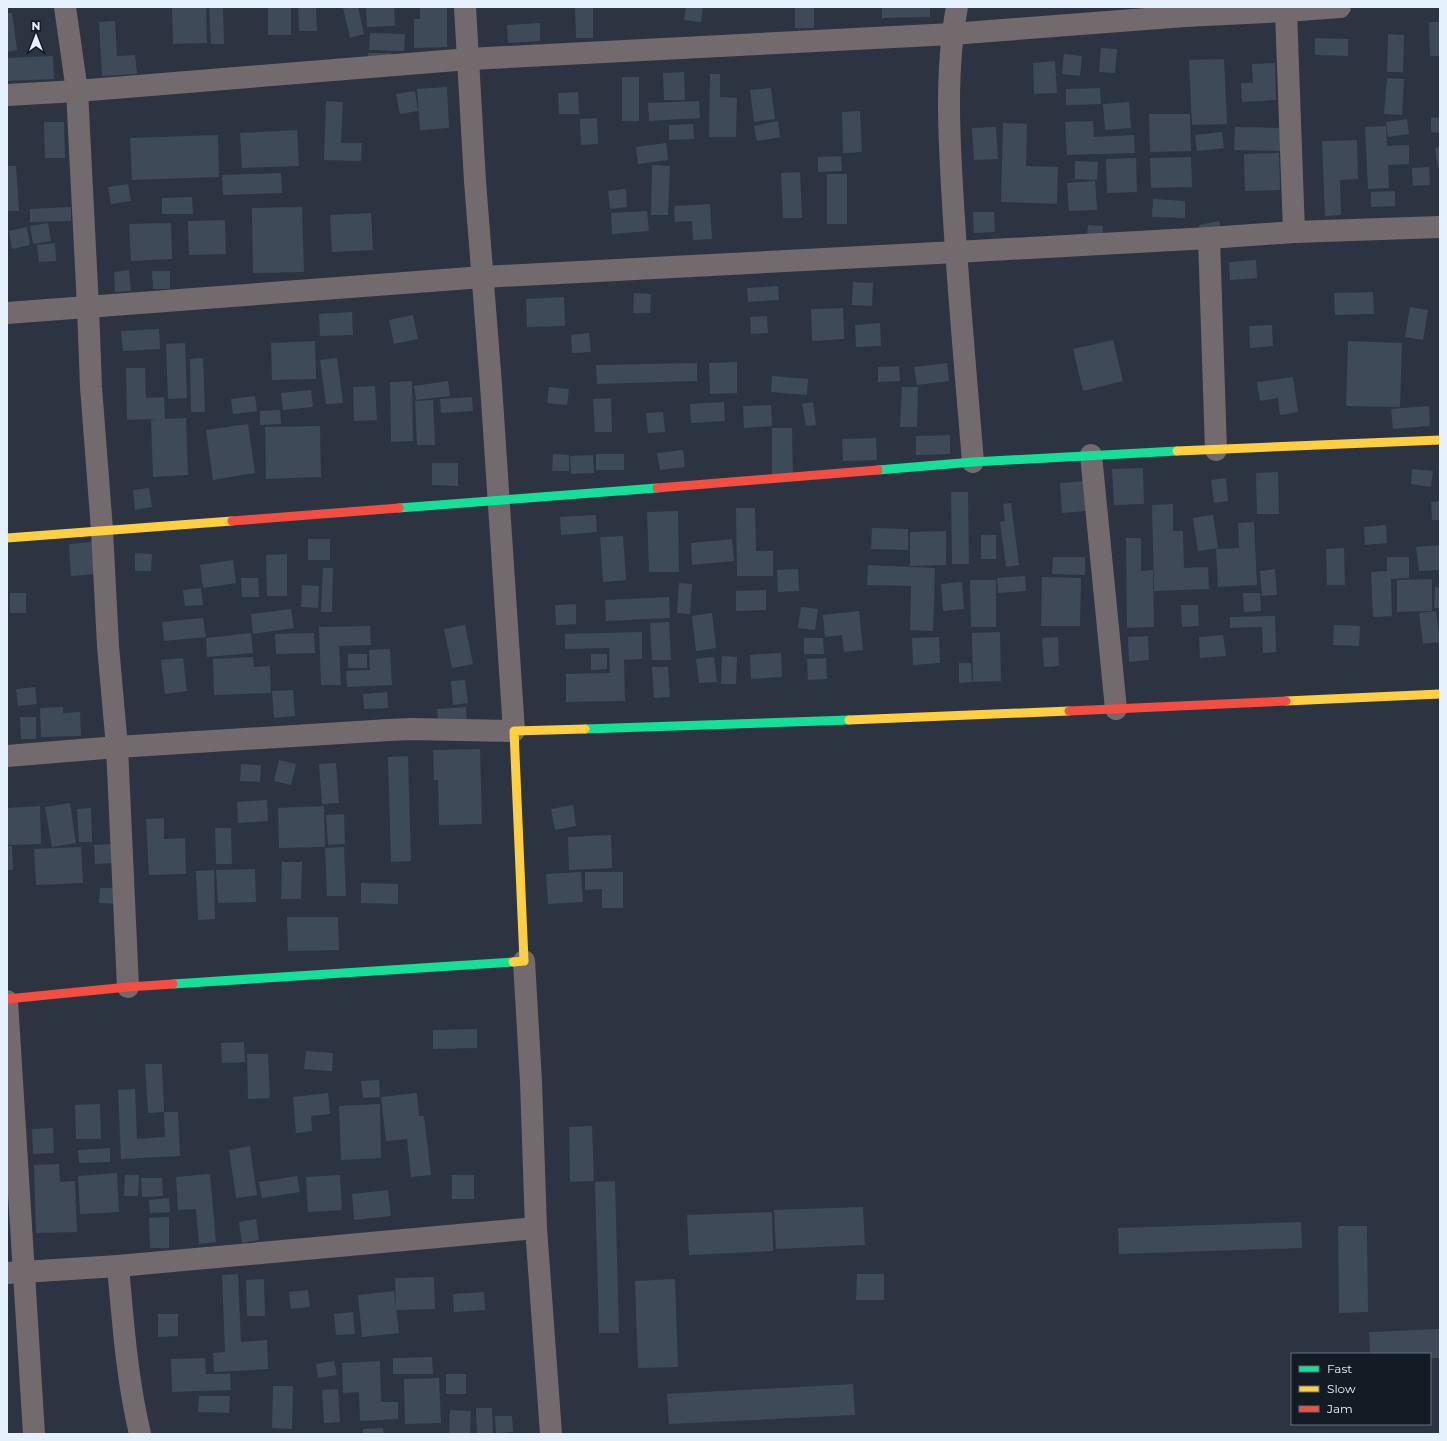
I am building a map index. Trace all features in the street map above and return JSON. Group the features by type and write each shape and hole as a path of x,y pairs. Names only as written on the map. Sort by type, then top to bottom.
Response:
{"main road":[{"path":"7,538 498,502 973,462 1091,455 1440,440"},
{"path":"7,1000 128,988 524,961 514,731 714,726 1116,710 1440,694"}],"street":[{"path":"65,7 77,91 91,394 102,530 108,646 117,747 128,988"},
{"path":"7,756 117,747 389,730 514,731 465,7"},
{"path":"957,7 952,34 949,106 956,252 973,462"},
{"path":"7,95 77,91 469,60 952,34 1185,11 1286,11 1340,7"},
{"path":"1286,11 1294,232"},
{"path":"7,313 483,277 1209,238 1294,232 1440,227"},
{"path":"1209,238 1216,450"},
{"path":"1091,455 1116,710"},
{"path":"524,961 531,1082 536,1228 551,1434"},
{"path":"7,1000 15,1273 34,1434"},
{"path":"15,1273 118,1266 536,1228"},
{"path":"118,1266 125,1351 140,1434"}],"building":[{"path":"172,7 206,7 207,43 173,44"},
{"path":"209,7 223,7 224,44 211,44"},
{"path":"268,7 291,7 291,35 268,35"},
{"path":"298,7 316,7 317,31 299,31"},
{"path":"358,7 364,34 350,38 343,8"},
{"path":"366,7 394,7 395,26 367,27"},
{"path":"420,7 447,7 447,47 414,48 414,19 420,19"},
{"path":"575,7 593,7 593,38 576,38"},
{"path":"686,7 703,7 701,22 684,20"},
{"path":"795,7 814,7 814,28 795,28"},
{"path":"882,7 930,7 930,17 882,18"},
{"path":"7,13 12,13 17,50 7,52"},
{"path":"115,21 117,56 135,55 137,74 102,76 99,22"},
{"path":"1429,22 1440,22 1440,56 1430,56"},
{"path":"540,23 540,41 508,43 507,25"},
{"path":"370,33 405,34 404,51 369,50"},
{"path":"1388,34 1404,35 1403,72 1387,72"},
{"path":"1315,38 1348,39 1348,56 1315,55"},
{"path":"1101,48 1117,49 1115,73 1099,72"},
{"path":"368,53 391,53 391,63 368,64"},
{"path":"1064,54 1082,56 1080,76 1062,74"},
{"path":"53,56 54,79 7,81 7,58"},
{"path":"1224,59 1227,124 1192,125 1189,60"},
{"path":"1055,61 1057,93 1034,94 1033,63"},
{"path":"1275,63 1276,100 1242,102 1241,83 1253,83 1252,64"},
{"path":"684,72 685,100 664,100 663,73"},
{"path":"710,74 720,74 720,97 737,98 736,137 709,137"},
{"path":"622,77 639,77 639,121 622,121"},
{"path":"1387,78 1404,79 1402,115 1384,114"},
{"path":"447,87 449,128 420,130 417,89"},
{"path":"771,88 775,119 754,122 750,90"},
{"path":"1100,88 1101,104 1066,105 1066,89"},
{"path":"415,91 418,111 400,114 396,94"},
{"path":"578,92 579,114 559,114 558,93"},
{"path":"326,101 343,102 341,143 362,143 361,161 324,160"},
{"path":"699,101 700,118 649,121 648,103"},
{"path":"1129,102 1131,128 1105,130 1103,104"},
{"path":"860,111 862,152 843,153 842,112"},
{"path":"1149,114 1190,114 1191,151 1150,152"},
{"path":"1431,117 1440,118 1440,133 1431,132"},
{"path":"597,118 598,144 581,145 580,119"},
{"path":"1407,119 1409,134 1388,137 1386,122"},
{"path":"778,121 780,137 757,141 754,126"},
{"path":"1093,121 1094,137 1134,135 1135,153 1067,155 1065,122"},
{"path":"44,122 64,122 65,158 45,158"},
{"path":"1003,123 1027,124 1026,166 1058,167 1057,204 1001,202"},
{"path":"693,124 694,139 669,140 669,125"},
{"path":"1386,126 1387,146 1409,145 1409,164 1388,165 1389,188 1368,189 1365,127"},
{"path":"996,127 998,159 974,160 972,128"},
{"path":"1235,127 1283,128 1282,151 1234,150"},
{"path":"297,130 299,166 242,168 240,133"},
{"path":"1222,132 1224,148 1197,151 1195,135"},
{"path":"218,135 219,177 132,180 130,138"},
{"path":"1357,140 1358,179 1340,180 1341,215 1325,216 1322,141"},
{"path":"666,143 668,160 638,164 636,147"},
{"path":"1440,147 1440,167 1438,168 1435,148"},
{"path":"1279,153 1280,190 1245,191 1244,154"},
{"path":"841,156 842,171 818,172 818,157"},
{"path":"1191,157 1192,187 1151,188 1150,158"},
{"path":"1136,158 1137,192 1107,193 1106,159"},
{"path":"1075,161 1098,162 1097,180 1075,179"},
{"path":"652,165 670,166 668,215 651,215"},
{"path":"7,166 16,166 19,211 7,211"},
{"path":"1429,167 1430,185 1413,186 1412,168"},
{"path":"800,172 802,218 783,218 781,173"},
{"path":"281,173 282,193 223,195 222,175"},
{"path":"827,174 847,174 847,224 827,224"},
{"path":"1095,181 1097,210 1069,211 1067,183"},
{"path":"128,184 131,201 111,204 108,187"},
{"path":"626,189 627,207 610,209 608,191"},
{"path":"1395,191 1395,206 1371,207 1371,192"},
{"path":"192,197 193,214 162,214 162,198"},
{"path":"1153,199 1185,201 1185,218 1152,217"},
{"path":"710,204 712,239 693,240 692,221 675,222 674,206"},
{"path":"71,207 71,221 30,222 30,209"},
{"path":"302,207 304,272 253,273 252,208"},
{"path":"647,211 649,231 612,234 611,213"},
{"path":"973,212 994,212 995,232 974,233"},
{"path":"371,213 373,250 332,252 330,215"},
{"path":"225,220 226,254 189,255 188,221"},
{"path":"1219,221 1221,232 1200,236 1199,225"},
{"path":"48,223 51,241 33,244 30,226"},
{"path":"171,223 172,259 131,261 129,224"},
{"path":"1088,225 1103,226 1102,253 1086,252"},
{"path":"27,227 30,245 12,249 9,231"},
{"path":"55,243 56,261 39,262 37,245"},
{"path":"1256,260 1257,278 1230,280 1229,262"},
{"path":"129,270 131,291 115,292 114,272"},
{"path":"152,271 170,271 170,289 153,289"},
{"path":"853,282 873,283 872,306 852,305"},
{"path":"778,286 779,300 748,302 747,288"},
{"path":"1373,292 1374,314 1335,315 1334,293"},
{"path":"634,293 651,294 650,313 633,313"},
{"path":"564,297 565,326 527,327 526,299"},
{"path":"1410,307 1428,310 1423,340 1405,337"},
{"path":"843,308 844,339 812,341 811,309"},
{"path":"352,312 353,335 320,336 319,314"},
{"path":"413,315 418,339 394,344 389,320"},
{"path":"767,316 768,333 751,334 750,317"},
{"path":"880,323 881,346 856,347 855,325"},
{"path":"1272,325 1273,346 1250,348 1249,326"},
{"path":"159,329 160,349 123,351 121,331"},
{"path":"589,333 591,352 572,353 571,335"},
{"path":"1113,340 1123,381 1083,391 1073,349"},
{"path":"315,341 316,379 272,380 271,343"},
{"path":"1348,341 1402,343 1400,407 1346,406"},
{"path":"185,343 187,398 168,399 166,344"},
{"path":"203,358 205,412 191,412 190,359"},
{"path":"337,358 343,403 326,404 320,360"},
{"path":"737,362 737,393 710,394 709,363"},
{"path":"697,363 697,381 597,384 596,365"},
{"path":"947,363 949,381 917,385 914,367"},
{"path":"899,366 900,381 878,382 878,367"},
{"path":"126,368 145,368 146,398 164,397 165,419 186,418 188,475 153,477 151,420 156,419 127,420"},
{"path":"772,376 808,379 807,395 771,392"},
{"path":"1293,377 1298,412 1280,415 1278,398 1260,401 1257,382"},
{"path":"412,381 413,441 391,442 390,382"},
{"path":"448,381 450,396 416,400 414,386"},
{"path":"375,386 377,420 354,421 353,387"},
{"path":"549,387 569,389 567,405 547,403"},
{"path":"902,387 918,387 917,427 900,427"},
{"path":"311,390 313,407 283,410 281,393"},
{"path":"255,396 257,411 233,414 231,399"},
{"path":"472,397 473,411 441,413 440,399"},
{"path":"611,398 612,432 595,432 593,399"},
{"path":"433,400 435,445 417,445 415,401"},
{"path":"724,402 725,421 691,423 690,404"},
{"path":"813,402 816,425 806,426 802,404"},
{"path":"771,405 772,426 744,428 743,406"},
{"path":"1429,406 1430,426 1393,429 1391,409"},
{"path":"280,410 281,424 260,425 260,411"},
{"path":"663,412 665,432 648,433 646,413"},
{"path":"248,424 255,473 213,480 206,430"},
{"path":"320,426 321,477 266,479 265,427"},
{"path":"772,428 792,428 793,476 772,477"},
{"path":"950,435 950,454 916,455 916,436"},
{"path":"876,438 877,460 843,461 842,439"},
{"path":"683,450 685,467 660,470 657,453"},
{"path":"553,454 569,455 569,471 552,471"},
{"path":"596,454 624,454 624,470 596,470"},
{"path":"593,455 594,473 571,474 570,456"},
{"path":"432,463 458,463 458,486 432,485"},
{"path":"1143,468 1144,504 1114,505 1112,469"},
{"path":"1412,469 1433,471 1431,487 1411,484"},
{"path":"1278,472 1279,514 1257,514 1256,473"},
{"path":"1226,478 1228,501 1214,503 1211,480"},
{"path":"1085,481 1087,511 1062,513 1060,483"},
{"path":"149,488 152,507 135,510 133,490"},
{"path":"951,492 968,492 969,564 952,564"},
{"path":"1440,501 1440,520 1432,520 1431,502"},
{"path":"1011,503 1019,565 1006,567 1000,522 1005,521 1003,504"},
{"path":"1173,504 1173,531 1183,531 1184,568 1208,567 1209,589 1154,591 1152,505"},
{"path":"736,508 755,508 756,551 773,551 773,576 737,576"},
{"path":"678,511 679,572 649,572 647,512"},
{"path":"596,515 597,532 561,535 560,517"},
{"path":"1213,515 1218,548 1198,551 1193,518"},
{"path":"1254,522 1257,585 1218,587 1216,549 1239,548 1238,523"},
{"path":"1386,525 1387,543 1365,545 1364,527"},
{"path":"872,528 908,529 908,550 871,549"},
{"path":"946,531 946,565 910,566 910,532"},
{"path":"981,535 996,535 996,559 981,559"},
{"path":"623,536 626,580 603,582 600,537"},
{"path":"1126,538 1141,538 1141,571 1153,570 1154,627 1127,628"},
{"path":"308,539 330,539 330,560 308,560"},
{"path":"732,539 734,561 692,565 691,543"},
{"path":"94,542 97,574 71,576 69,544"},
{"path":"1440,545 1440,570 1419,571 1416,547"},
{"path":"1344,548 1345,585 1327,585 1326,549"},
{"path":"135,553 152,554 151,571 135,571"},
{"path":"287,554 287,596 267,596 266,555"},
{"path":"1053,557 1085,557 1085,575 1052,574"},
{"path":"1387,557 1409,557 1409,578 1391,579 1392,616 1373,617 1371,572 1387,571"},
{"path":"233,560 236,583 203,588 200,565"},
{"path":"868,565 935,568 933,631 910,630 911,586 867,585"},
{"path":"323,568 333,568 332,612 321,612"},
{"path":"798,569 799,591 778,592 777,570"},
{"path":"1275,569 1277,595 1262,596 1260,571"},
{"path":"1025,576 1026,591 998,593 997,578"},
{"path":"1042,577 1081,578 1080,626 1041,626"},
{"path":"241,578 258,578 259,597 242,597"},
{"path":"1432,579 1432,611 1397,612 1397,580"},
{"path":"970,580 996,580 996,627 971,627"},
{"path":"962,582 964,609 943,611 941,584"},
{"path":"679,583 692,584 690,614 677,613"},
{"path":"302,585 319,586 318,608 301,607"},
{"path":"1435,587 1440,588 1440,608 1434,608"},
{"path":"201,588 203,605 185,606 183,590"},
{"path":"766,590 766,610 736,611 736,591"},
{"path":"10,593 26,593 26,613 10,613"},
{"path":"1243,593 1260,593 1261,611 1244,612"},
{"path":"669,597 670,618 606,621 605,600"},
{"path":"576,604 576,624 556,625 555,605"},
{"path":"1181,605 1198,605 1199,626 1182,627"},
{"path":"801,607 818,609 815,630 798,628"},
{"path":"291,609 294,628 253,634 251,614"},
{"path":"859,611 863,650 844,652 842,635 825,637 823,615"},
{"path":"1436,611 1440,642 1423,644 1419,613"},
{"path":"712,613 716,648 696,651 692,616"},
{"path":"1275,616 1276,652 1263,653 1262,627 1230,628 1230,617"},
{"path":"203,618 206,637 164,641 162,622"},
{"path":"669,622 671,660 652,660 650,623"},
{"path":"465,625 473,664 452,668 444,629"},
{"path":"1334,625 1360,626 1359,646 1333,645"},
{"path":"370,626 371,645 339,646 341,685 321,685 319,627"},
{"path":"642,632 642,659 624,660 625,701 566,702 566,674 610,673 609,648 565,649 565,634"},
{"path":"1000,632 1001,681 973,682 972,633"},
{"path":"251,633 253,653 207,657 206,638"},
{"path":"314,633 315,653 276,654 275,634"},
{"path":"1223,635 1226,656 1200,658 1199,637"},
{"path":"1148,636 1149,660 1129,662 1128,637"},
{"path":"939,637 940,663 913,665 912,638"},
{"path":"1058,637 1059,666 1044,667 1042,638"},
{"path":"804,638 823,638 824,654 804,654"},
{"path":"390,649 392,685 347,687 346,671 370,670 369,650"},
{"path":"781,653 782,677 751,679 750,655"},
{"path":"348,654 367,654 367,668 348,668"},
{"path":"591,654 607,654 607,669 591,670"},
{"path":"722,656 737,657 736,684 721,684"},
{"path":"253,657 254,667 270,666 271,693 214,695 213,659"},
{"path":"714,657 717,682 699,683 696,659"},
{"path":"183,658 187,691 165,694 161,660"},
{"path":"826,658 827,679 808,680 807,659"},
{"path":"959,663 971,663 972,682 959,683"},
{"path":"652,667 668,667 670,697 654,698"},
{"path":"465,680 468,703 453,705 451,681"},
{"path":"35,687 37,704 18,706 16,689"},
{"path":"293,690 295,716 274,718 272,691"},
{"path":"387,692 388,708 364,709 363,694"},
{"path":"63,707 63,713 80,712 81,736 41,737 40,708"},
{"path":"466,707 467,725 439,727 437,709"},
{"path":"20,717 36,717 36,739 21,739"},
{"path":"480,749 482,824 439,825 438,780 434,780 433,750"},
{"path":"408,756 411,861 391,862 388,757"},
{"path":"279,760 296,764 291,785 274,781"},
{"path":"336,763 339,803 322,804 319,764"},
{"path":"241,764 261,765 260,782 240,781"},
{"path":"267,800 268,821 238,823 237,802"},
{"path":"70,803 76,843 52,847 45,807"},
{"path":"573,805 576,826 555,830 551,809"},
{"path":"40,806 41,844 7,845 7,808"},
{"path":"324,806 325,847 279,848 278,808"},
{"path":"91,808 92,842 79,842 77,809"},
{"path":"344,814 345,844 328,845 326,815"},
{"path":"164,818 164,839 185,838 186,874 149,875 146,819"},
{"path":"215,828 231,828 232,864 216,864"},
{"path":"611,835 612,868 569,870 568,837"},
{"path":"111,844 113,863 95,864 94,845"},
{"path":"7,846 12,846 13,870 7,870"},
{"path":"81,847 83,883 36,885 34,849"},
{"path":"344,847 346,896 327,896 325,848"},
{"path":"282,862 302,862 301,899 281,899"},
{"path":"255,869 256,902 218,903 216,870"},
{"path":"214,870 215,919 198,920 196,871"},
{"path":"581,872 583,902 548,904 546,874"},
{"path":"585,872 623,872 623,908 602,908 602,889 585,890"},
{"path":"361,883 398,884 398,904 361,903"},
{"path":"100,888 116,888 116,904 99,903"},
{"path":"287,917 338,917 339,950 288,951"},
{"path":"477,1029 477,1048 433,1049 433,1030"},
{"path":"244,1042 245,1062 222,1063 221,1043"},
{"path":"306,1051 333,1053 332,1071 304,1069"},
{"path":"247,1054 268,1054 270,1098 248,1099"},
{"path":"145,1064 162,1064 164,1112 148,1113"},
{"path":"379,1080 380,1097 363,1098 361,1081"},
{"path":"135,1089 137,1139 165,1137 164,1112 178,1112 180,1156 121,1159 118,1090"},
{"path":"328,1093 330,1114 311,1116 312,1131 296,1133 293,1097"},
{"path":"417,1093 419,1116 424,1116 431,1175 411,1177 407,1139 386,1141 381,1097"},
{"path":"100,1104 101,1139 76,1139 75,1105"},
{"path":"380,1104 381,1158 341,1160 339,1106"},
{"path":"592,1126 594,1181 570,1182 569,1127"},
{"path":"53,1128 54,1153 33,1154 32,1129"},
{"path":"250,1146 257,1195 236,1198 229,1150"},
{"path":"110,1148 110,1162 79,1163 78,1150"},
{"path":"59,1164 60,1182 75,1181 77,1232 36,1233 34,1165"},
{"path":"117,1173 119,1212 80,1214 78,1176"},
{"path":"210,1174 216,1242 199,1244 196,1209 178,1210 176,1177"},
{"path":"125,1175 139,1175 138,1196 124,1196"},
{"path":"340,1175 342,1210 308,1212 306,1177"},
{"path":"452,1175 474,1175 474,1199 452,1199"},
{"path":"297,1176 300,1192 262,1198 259,1182"},
{"path":"141,1178 162,1178 163,1196 142,1197"},
{"path":"615,1181 619,1333 599,1333 595,1182"},
{"path":"388,1190 391,1216 354,1220 352,1194"},
{"path":"169,1198 170,1212 150,1213 149,1200"},
{"path":"863,1207 865,1245 776,1249 774,1210"},
{"path":"772,1212 773,1251 689,1255 687,1215"},
{"path":"169,1217 169,1248 150,1248 149,1218"},
{"path":"256,1219 259,1240 242,1243 239,1222"},
{"path":"1301,1222 1302,1248 1119,1254 1118,1228"},
{"path":"1338,1226 1367,1226 1368,1312 1339,1313"},
{"path":"238,1274 241,1342 267,1340 268,1369 214,1372 213,1353 225,1352 222,1275"},
{"path":"857,1274 884,1274 884,1300 856,1300"},
{"path":"434,1277 435,1309 396,1310 395,1278"},
{"path":"264,1279 265,1316 247,1316 246,1280"},
{"path":"675,1279 678,1367 638,1368 635,1281"},
{"path":"308,1290 310,1307 291,1309 289,1292"},
{"path":"394,1291 399,1333 362,1337 358,1295"},
{"path":"484,1292 485,1310 454,1312 453,1294"},
{"path":"353,1312 355,1334 336,1335 334,1314"},
{"path":"158,1314 178,1314 178,1336 158,1337"},
{"path":"1440,1329 1440,1358 1431,1358 1431,1353 1370,1353 1369,1332"},
{"path":"432,1357 433,1374 393,1374 393,1358"},
{"path":"205,1358 206,1374 230,1374 231,1390 172,1392 171,1359"},
{"path":"334,1361 337,1375 318,1378 316,1364"},
{"path":"380,1361 381,1402 398,1402 398,1419 360,1421 359,1392 343,1393 342,1363"},
{"path":"446,1374 466,1374 466,1394 446,1394"},
{"path":"439,1378 441,1423 405,1424 404,1379"},
{"path":"853,1384 855,1415 669,1424 667,1394"},
{"path":"273,1386 293,1386 292,1429 272,1428"},
{"path":"338,1389 340,1422 324,1423 322,1390"},
{"path":"199,1396 230,1396 229,1413 198,1412"},
{"path":"476,1408 492,1408 493,1434 477,1434"},
{"path":"450,1410 471,1411 470,1434 449,1434"},
{"path":"495,1416 512,1416 513,1432 496,1433"},
{"path":"383,1428 384,1434 363,1434 363,1429"}],"traffic: fast":[{"path":"878,470 973,462 1177,451"},
{"path":"399,508 657,488"},
{"path":"585,729 849,720"},
{"path":"173,984 513,962"}],"traffic: slow":[{"path":"1177,451 1440,440"},
{"path":"7,538 232,521"},
{"path":"1286,701 1440,694"},
{"path":"849,720 1069,711"},
{"path":"513,962 524,961 514,731 585,729"}],"traffic: jam":[{"path":"657,488 878,470"},
{"path":"232,521 399,508"},
{"path":"1069,711 1286,701"},
{"path":"7,999 173,984"}]}
